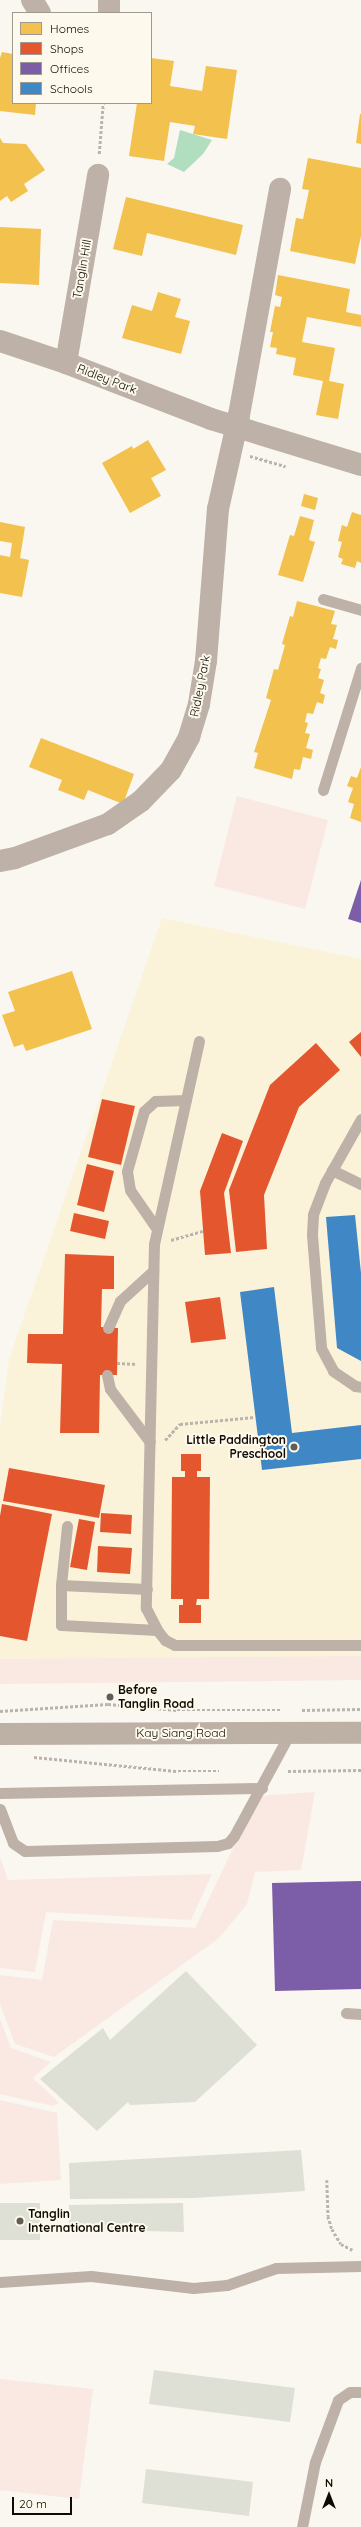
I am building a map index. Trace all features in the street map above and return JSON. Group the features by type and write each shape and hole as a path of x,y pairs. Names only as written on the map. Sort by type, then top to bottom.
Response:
{"street":[{"path":"32,0 39,12"},
{"path":"109,12 110,0"},
{"name":"Tanglin Hill","path":"66,363 98,175"},
{"name":"Ridley Park","path":"0,861 16,858 108,824 141,801 171,770 189,737 200,704 206,661 218,509 236,426 280,189"},
{"name":"Ridley Park","path":"0,341 66,363 211,420 236,426 361,465"},
{"name":"Kay Siang Road","path":"0,1734 361,1733"}],"lane":[{"path":"323,599 361,610"},
{"path":"323,790 361,668"},
{"path":"199,1041 154,1244 146,1608 157,1630 165,1640 175,1645 361,1645"},
{"path":"157,1228 130,1190 127,1171 144,1111 155,1101 186,1100"},
{"path":"361,1119 332,1170 313,1215 312,1235 321,1348 333,1371 355,1386 361,1387"},
{"path":"332,1170 361,1184"},
{"path":"108,1328 120,1300 153,1271"},
{"path":"107,1374 110,1389 150,1442"},
{"path":"67,1526 61,1585 61,1625 157,1630"},
{"path":"61,1585 147,1589"},
{"path":"0,1809 13,1843 26,1851 216,1846 228,1843 234,1836 262,1788 290,1733"},
{"path":"0,1793 262,1788"},
{"path":"346,2013 361,2014"},
{"path":"0,2282 91,2276 193,2288 226,2285 276,2268 361,2266"},
{"path":"302,2527 315,2462 338,2400 350,2392 361,2392"}],"path":[{"path":"98,175 103,104"},
{"path":"154,1244 203,1232"},
{"path":"165,1440 180,1424 255,1417"},
{"path":"0,1711 108,1704 177,1710 283,1710"},
{"path":"298,1710 361,1709"},
{"path":"31,1756 178,1771 224,1771"},
{"path":"270,1771 361,1770"},
{"path":"327,2180 328,2216 332,2229 341,2244 357,2252"}],"shaded area":[{"path":"180,130 212,140 203,154 184,172 167,164 174,158"},
{"path":"237,796 328,820 305,909 214,886"},
{"path":"162,918 361,959 361,1666 0,1664 0,1427 9,1359"},
{"path":"361,1656 361,1680 0,1684 0,1659"},
{"path":"315,1792 301,1870 255,1872 247,1904 219,1938 54,2057 15,2044 0,2004 0,1975 42,1980 53,1920 195,1928 258,1796"},
{"path":"0,1857 8,1880 212,1874 191,1920 46,1912 35,1972 0,1968"},
{"path":"0,2019 11,2048 51,2062 33,2078 59,2103 53,2106 0,2094"},
{"path":"0,2100 57,2113 61,2180 0,2184"},
{"path":"0,2379 93,2389 79,2499 0,2490"}],"building: Homes":[{"path":"2,52 12,54 12,104 36,104 35,115 0,111 0,58"},
{"path":"152,58 174,61 170,86 202,91 206,66 237,70 227,139 193,134 195,126 170,122 164,161 129,156 137,104 152,104"},
{"path":"361,114 361,144 356,143"},
{"path":"0,138 3,143 26,144 45,170 24,184 28,191 11,202 7,196 0,201"},
{"path":"308,158 361,168 361,236 355,264 290,251 296,218 303,219 309,190 302,189"},
{"path":"126,197 243,225 236,255 147,233 142,256 113,249"},
{"path":"0,227 41,229 39,285 0,283"},
{"path":"278,275 350,289 346,312 361,315 361,327 307,317 302,342 335,348 329,381 344,384 338,419 316,415 323,381 293,375 296,358 276,354 277,348 270,347 273,332 270,332 275,306 280,307 282,297 275,295"},
{"path":"158,292 181,299 175,317 190,321 181,354 122,338 132,305 152,311"},
{"path":"148,440 166,470 151,478 161,496 130,513 102,463 132,446 133,449"},
{"path":"304,494 318,498 315,510 301,506"},
{"path":"352,512 361,515 361,563 357,561 355,568 341,564 343,559 338,557 342,542 338,541 342,525 347,527"},
{"path":"300,516 314,520 309,540 315,542 303,582 278,575 290,535 294,536"},
{"path":"0,522 25,527 20,558 29,560 22,597 0,593 0,555 10,557 12,543 0,541"},
{"path":"297,601 335,611 331,624 337,625 333,639 338,640 336,649 330,647 326,659 321,658 318,668 321,669 318,678 324,680 320,693 325,695 323,704 317,702 313,714 307,713 305,722 308,723 305,733 310,734 306,748 313,750 311,759 303,757 300,770 294,769 292,779 254,768 258,753 254,752 271,700 266,698 274,669 278,670 285,645 282,644 290,616 293,617"},
{"path":"41,738 134,774 123,804 88,790 84,800 58,790 62,780 29,767"},
{"path":"361,767 361,822 350,818 354,804 348,802 353,788 347,786 351,776 357,778"},
{"path":"72,971 92,1029 26,1051 23,1044 14,1047 2,1015 15,1011 8,992"}],"building: Shops":[{"path":"361,1032 361,1057 349,1042"},
{"path":"316,1043 340,1070 299,1107 264,1195 267,1249 236,1252 229,1190 270,1085"},
{"path":"102,1099 135,1106 121,1165 88,1157"},
{"path":"222,1133 243,1141 224,1193 231,1253 205,1255 200,1191"},
{"path":"87,1164 114,1171 104,1212 77,1205"},
{"path":"74,1213 109,1221 105,1239 70,1231"},
{"path":"65,1254 114,1256 114,1289 102,1289 101,1327 118,1328 117,1375 100,1375 99,1433 60,1433 62,1364 27,1363 28,1334 63,1334"},
{"path":"220,1297 226,1339 191,1343 185,1302"},
{"path":"181,1454 201,1454 201,1471 197,1471 197,1477 210,1477 209,1599 197,1599 196,1605 201,1605 201,1623 179,1623 179,1605 183,1605 183,1599 171,1599 172,1477 185,1477 185,1471 181,1471"},
{"path":"9,1468 105,1485 99,1518 3,1501"},
{"path":"2,1504 52,1514 27,1641 0,1636 0,1516"},
{"path":"101,1513 132,1515 131,1534 100,1532"},
{"path":"79,1519 95,1522 87,1570 70,1567"},
{"path":"98,1546 132,1548 130,1574 97,1572"}],"building: Offices":[{"path":"361,880 361,923 348,919"},
{"path":"361,1881 361,1989 275,1991 272,1883"}],"building: Schools":[{"path":"355,1215 361,1273 361,1361 337,1348 326,1217"},
{"path":"274,1287 292,1433 361,1425 361,1459 262,1470 240,1292"}],"building: Other":[{"path":"186,1971 257,2045 195,2102 130,2105 128,2102 97,2131 40,2079 103,2028 110,2040"},
{"path":"301,2150 305,2191 193,2198 70,2199 69,2163"},
{"name":"Tanglin International Centre","path":"0,2203 40,2203 40,2240 0,2240"},
{"path":"183,2203 184,2232 69,2229 69,2205"},
{"path":"154,2370 295,2388 290,2422 149,2404"},
{"path":"146,2469 253,2482 249,2516 142,2503"}],"place":[{"name":"Little Paddington Preschool","path":"294,1447"},
{"name":"Before Tanglin Road","path":"110,1697"},
{"name":"Tanglin International Centre","path":"20,2221"}]}
